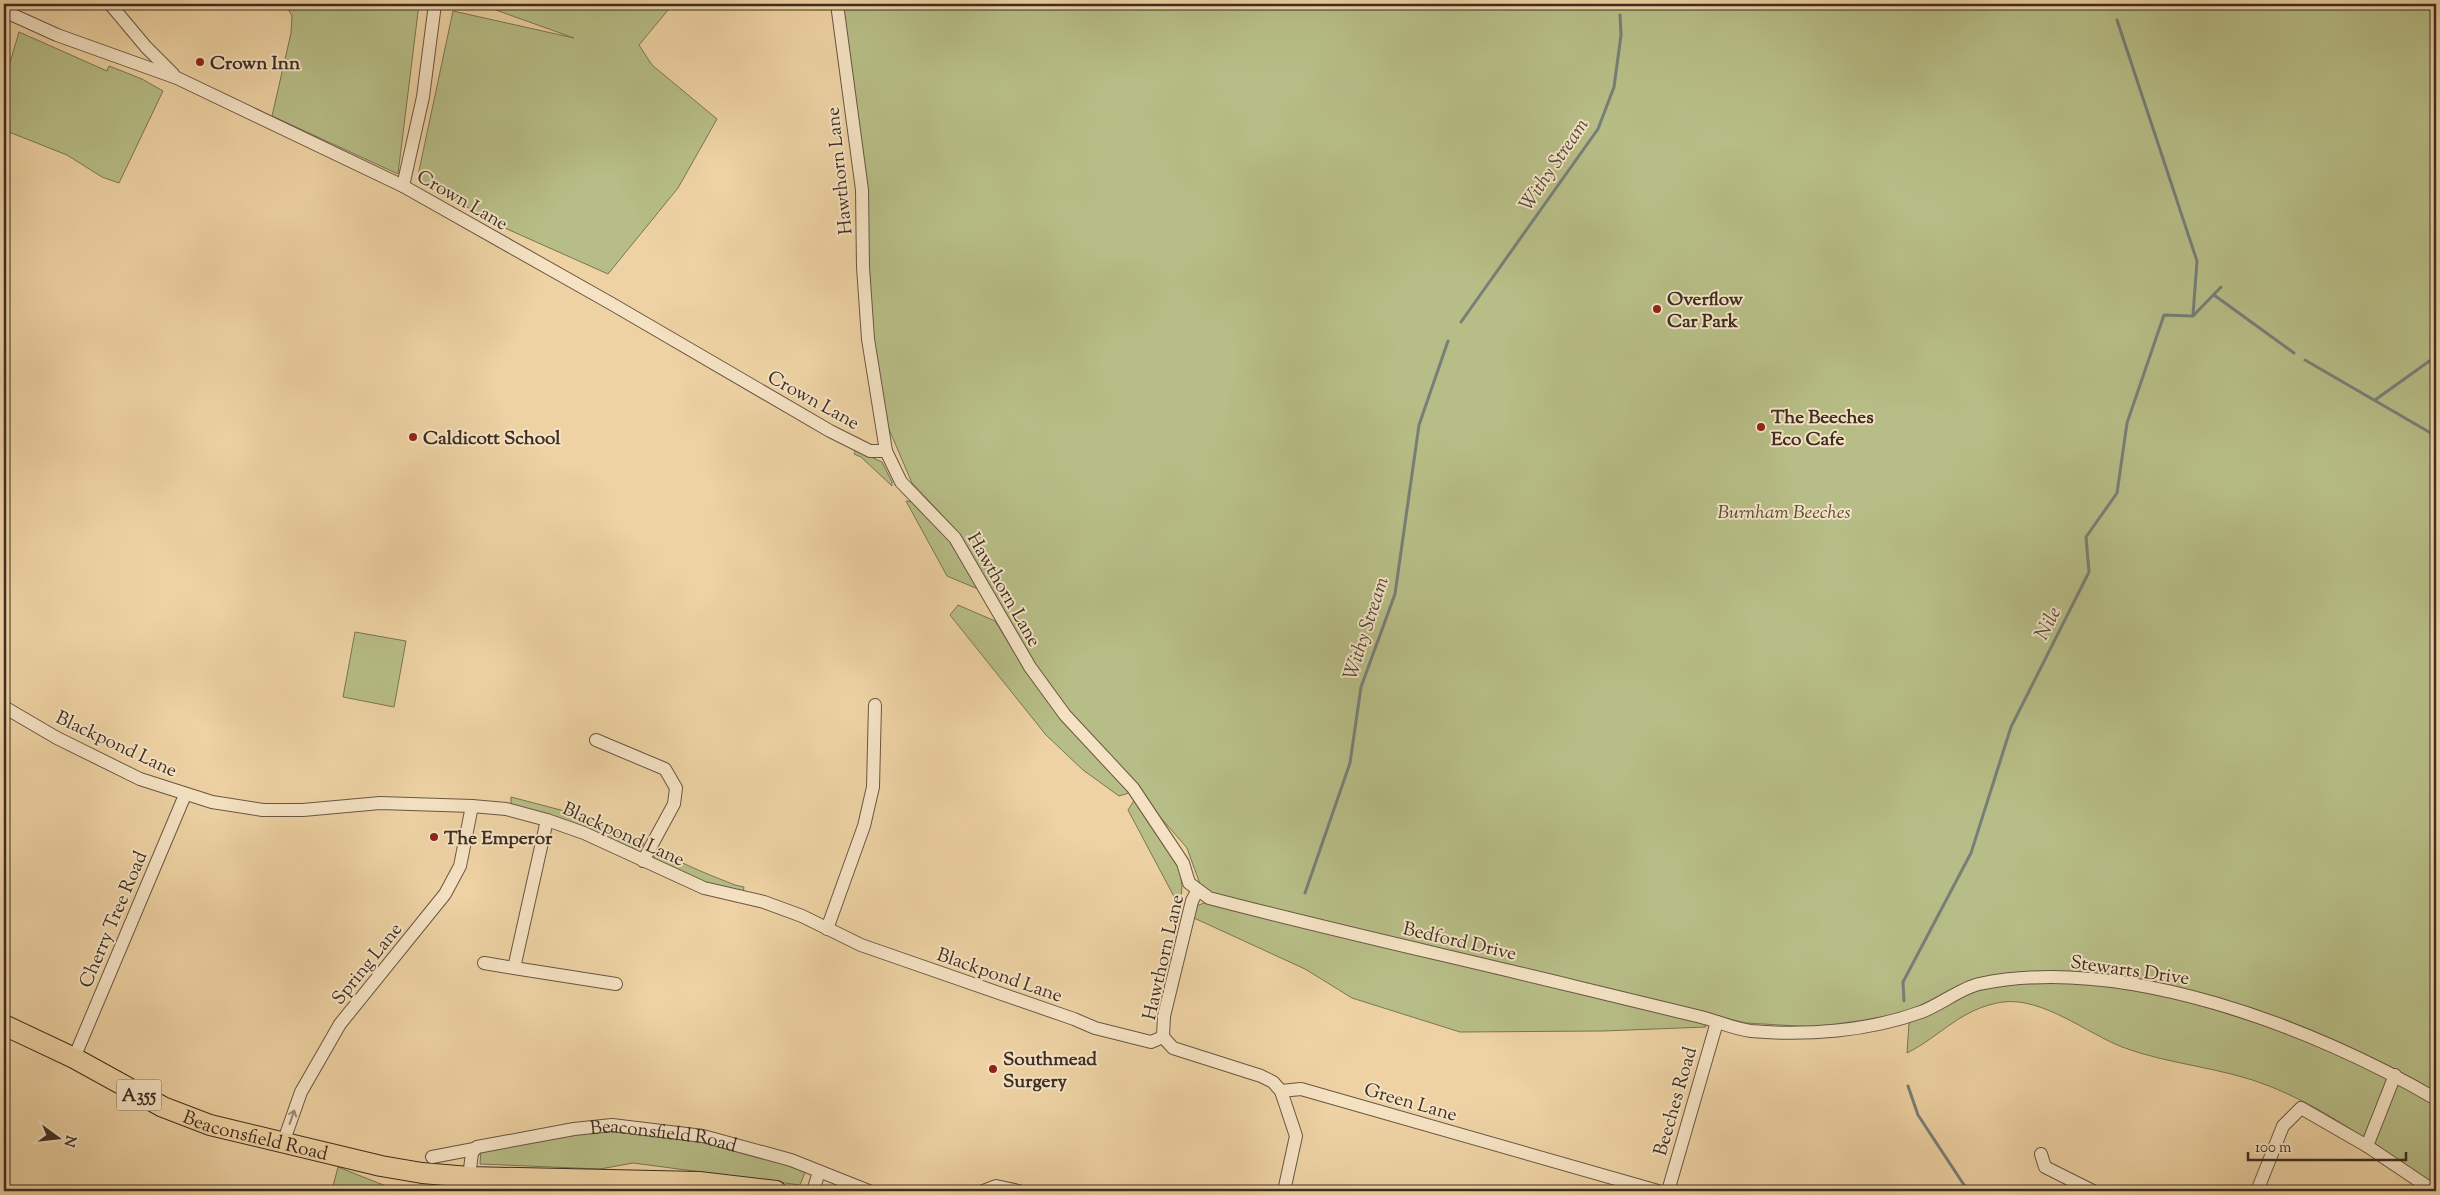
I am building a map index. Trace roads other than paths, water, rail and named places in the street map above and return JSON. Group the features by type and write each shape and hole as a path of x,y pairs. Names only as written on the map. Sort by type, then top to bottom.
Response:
{"main road":[{"name":"Beaconsfield Road","path":"4,1025 74,1058 163,1107 210,1125 389,1167 469,1177 699,1182 776,1191"}],"street":[{"path":"110,4 146,47 177,78"},
{"path":"403,186 423,97 435,4"},
{"name":"Hawthorn Lane","path":"837,4 862,190 863,267 868,339 886,451 901,482 956,538 1030,667 1065,715 1133,788 1182,863 1188,883 1197,891 1192,901 1164,1016 1163,1037"},
{"name":"Crown Lane","path":"4,11 57,35 177,78 403,186 830,431 870,451 886,451"},
{"path":"827,929 864,826 873,787 875,704"},
{"name":"Blackpond Lane","path":"4,707 57,738 140,779 185,795 221,804 263,810 303,810 380,803 472,806 506,809 547,820 584,833 704,888 764,902 802,916 861,945 933,972 1096,1028 1151,1042 1163,1037"},
{"path":"596,740 664,769 676,788 674,804 643,861"},
{"name":"Cherry Tree Road","path":"74,1058 185,795"},
{"name":"Spring Lane","path":"283,1143 301,1092 340,1024 445,894 460,866 472,806"},
{"path":"514,968 547,820"},
{"name":"Bedford Drive","path":"1197,891 1209,898 1302,922 1451,956 1716,1022"},
{"path":"484,963 616,984"},
{"name":"Stewarts Drive","path":"1716,1022 1749,1031 1818,1032 1857,1028 1904,1018 1938,1005 1975,984 2028,978 2079,978 2206,999 2276,1023 2396,1075 2436,1099"},
{"name":"Beeches Road","path":"1668,1191 1716,1022"},
{"path":"1163,1037 1173,1048 1261,1076 1273,1082 1281,1091 1296,1136 1284,1191"},
{"path":"2367,1146 2396,1075"},
{"name":"Green Lane","path":"1281,1091 1301,1089 1658,1191"},
{"path":"2257,1191 2284,1126 2301,1108 2367,1146 2434,1191"},
{"name":"Beaconsfield Road","path":"432,1156 574,1129 612,1125 703,1136 791,1160 869,1191"},
{"path":"469,1177 474,1149"},
{"path":"2041,1154 2044,1168 2093,1191"},
{"path":"813,1191 819,1172"},
{"path":"983,1191 996,1186 1019,1191"}],"waterway":[{"name":"Withy Stream","path":"1461,322 1598,129 1614,87 1621,35 1620,15"},
{"path":"2117,20 2197,261 2193,315"},
{"name":"Nile","path":"1904,1001 1903,982 1971,853 2011,727 2089,572 2086,537 2117,493 2127,423 2164,315 2193,316 2221,287"},
{"path":"2214,295 2294,353"},
{"name":"Withy Stream","path":"1305,893 1350,763 1361,687 1395,594 1419,425 1448,341"},
{"path":"2375,400 2435,357"},
{"path":"2305,360 2436,436"},
{"path":"1908,1086 1918,1115 1968,1191"}],"place":[{"name":"Crown Inn","path":"200,62"},
{"name":"Overflow Car Park","path":"1657,309"},
{"name":"The Beeches Eco Cafe","path":"1761,427"},
{"name":"Caldicott School","path":"413,437"},
{"name":"The Emperor","path":"434,837"},
{"name":"Southmead Surgery","path":"993,1069"}],"park label":[{"name":"Burnham Beeches","path":"1784,511"}]}
